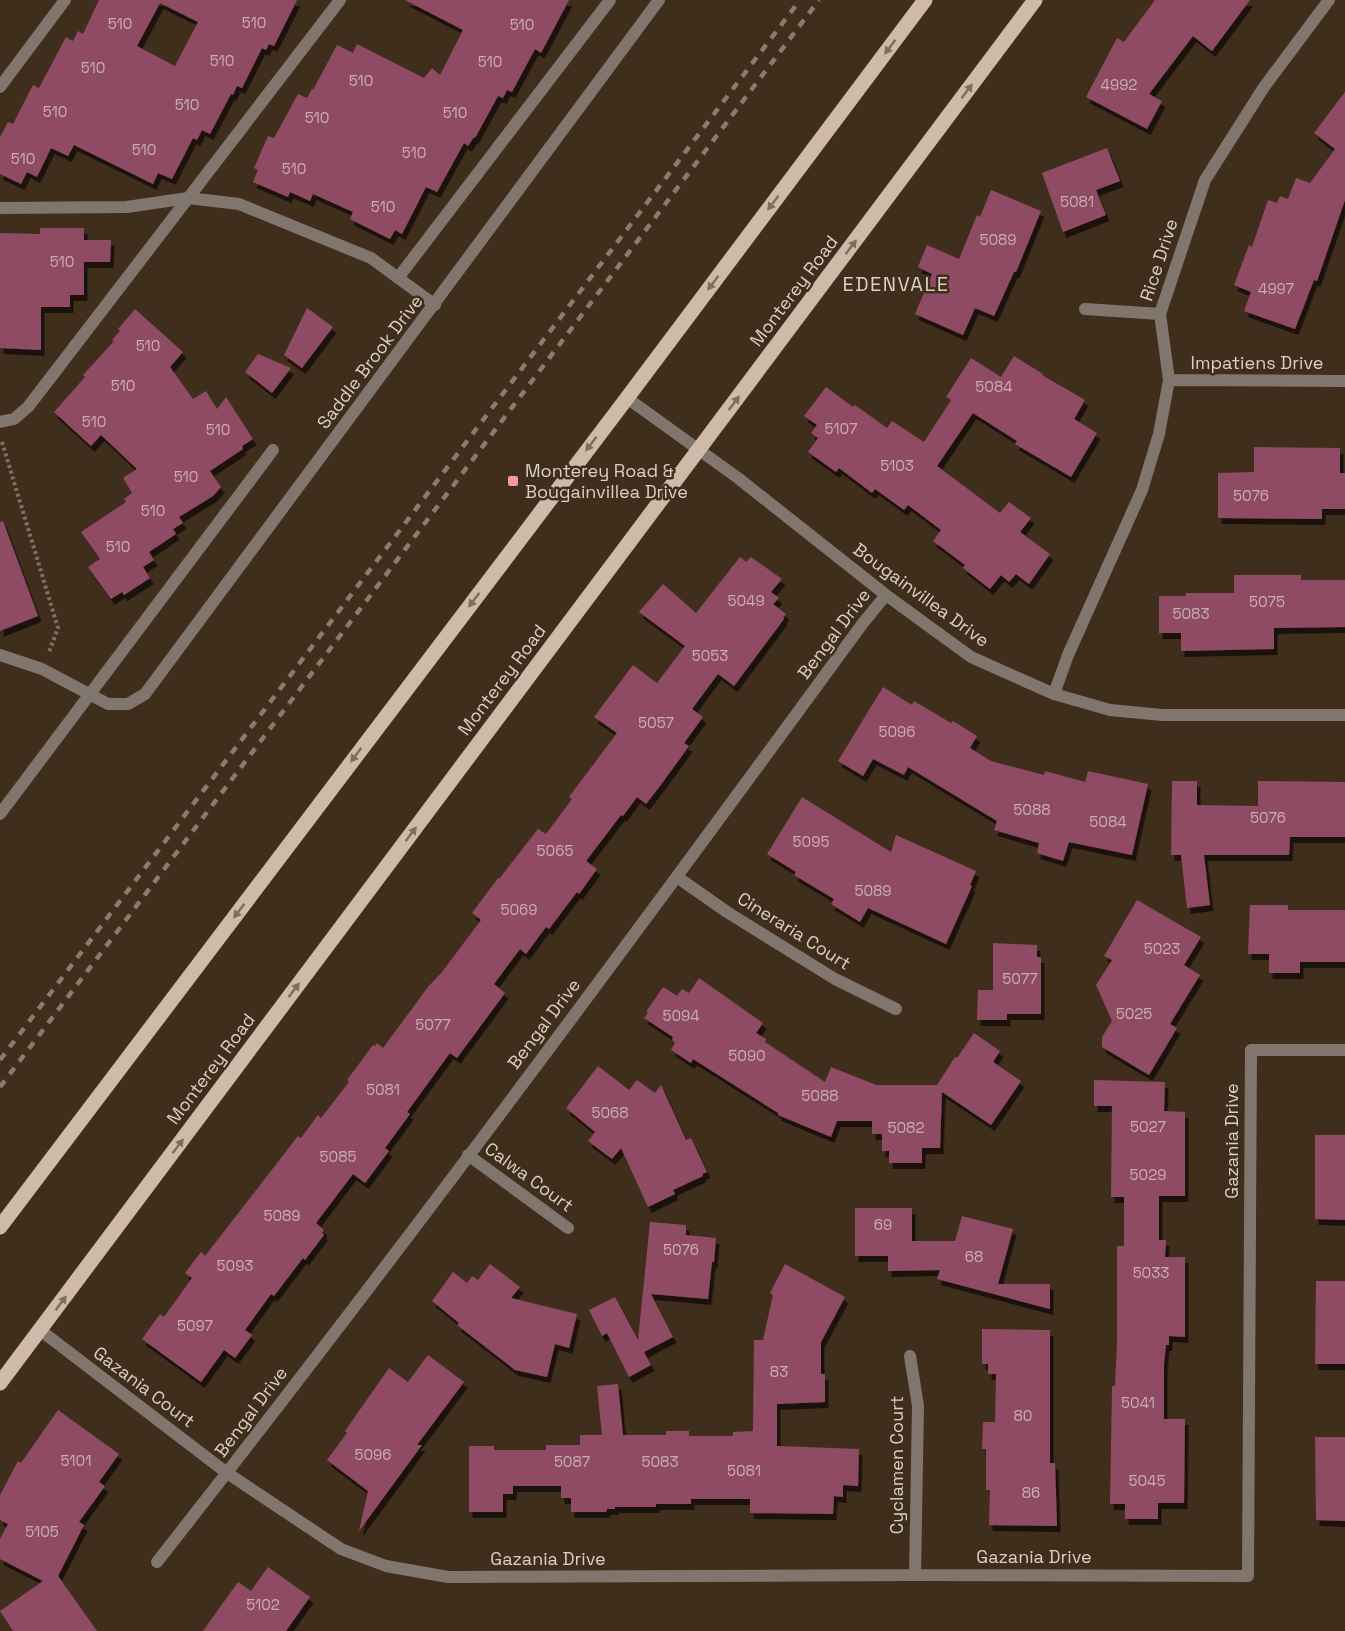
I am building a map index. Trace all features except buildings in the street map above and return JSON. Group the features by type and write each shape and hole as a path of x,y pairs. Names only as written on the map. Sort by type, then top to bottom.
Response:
{"main road":[{"path":"0,1227 925,0"},
{"name":"Monterey Road","path":"0,1383 1035,0"}],"street":[{"path":"0,87 65,0"},
{"path":"0,422 14,419 28,407 340,0"},
{"path":"398,278 610,0"},
{"name":"Saddle Brook Drive","path":"0,655 42,669 108,704 128,704 145,694 660,0"},
{"name":"Rice Drive","path":"1054,694 1068,655 1142,490 1159,434 1169,380 1160,314 1205,180 1264,87 1329,0"},
{"path":"0,208 127,207 188,198 239,204 371,258 435,305"},
{"path":"1085,309 1160,314"},
{"name":"Impatiens Drive","path":"1169,380 1345,381"},
{"name":"Bougainvillea Drive","path":"627,398 971,657 1054,694 1110,710 1162,715 1345,715"},
{"path":"0,814 273,450"},
{"name":"Bengal Drive","path":"157,1562 468,1155 677,877 856,632 886,595"},
{"name":"Cineraria Court","path":"677,877 727,912 835,979 896,1009"},
{"name":"Gazania Drive","path":"227,1473 341,1549 386,1566 448,1577 1248,1576 1251,1050 1345,1050"},
{"name":"Calwa Court","path":"468,1155 568,1228"},
{"name":"Gazania Court","path":"40,1330 227,1473"},
{"name":"Cyclamen Court","path":"910,1356 918,1406 915,1575"}],"path":[{"path":"0,435 58,628 42,669"}],"railway":[{"path":"0,1060 800,0"},
{"path":"0,1087 819,0"}],"place":[{"name":"Monterey Road & Bougainvillea Drive","path":"513,481"}],"district":[{"name":"EDENVALE","path":"896,284"}]}
